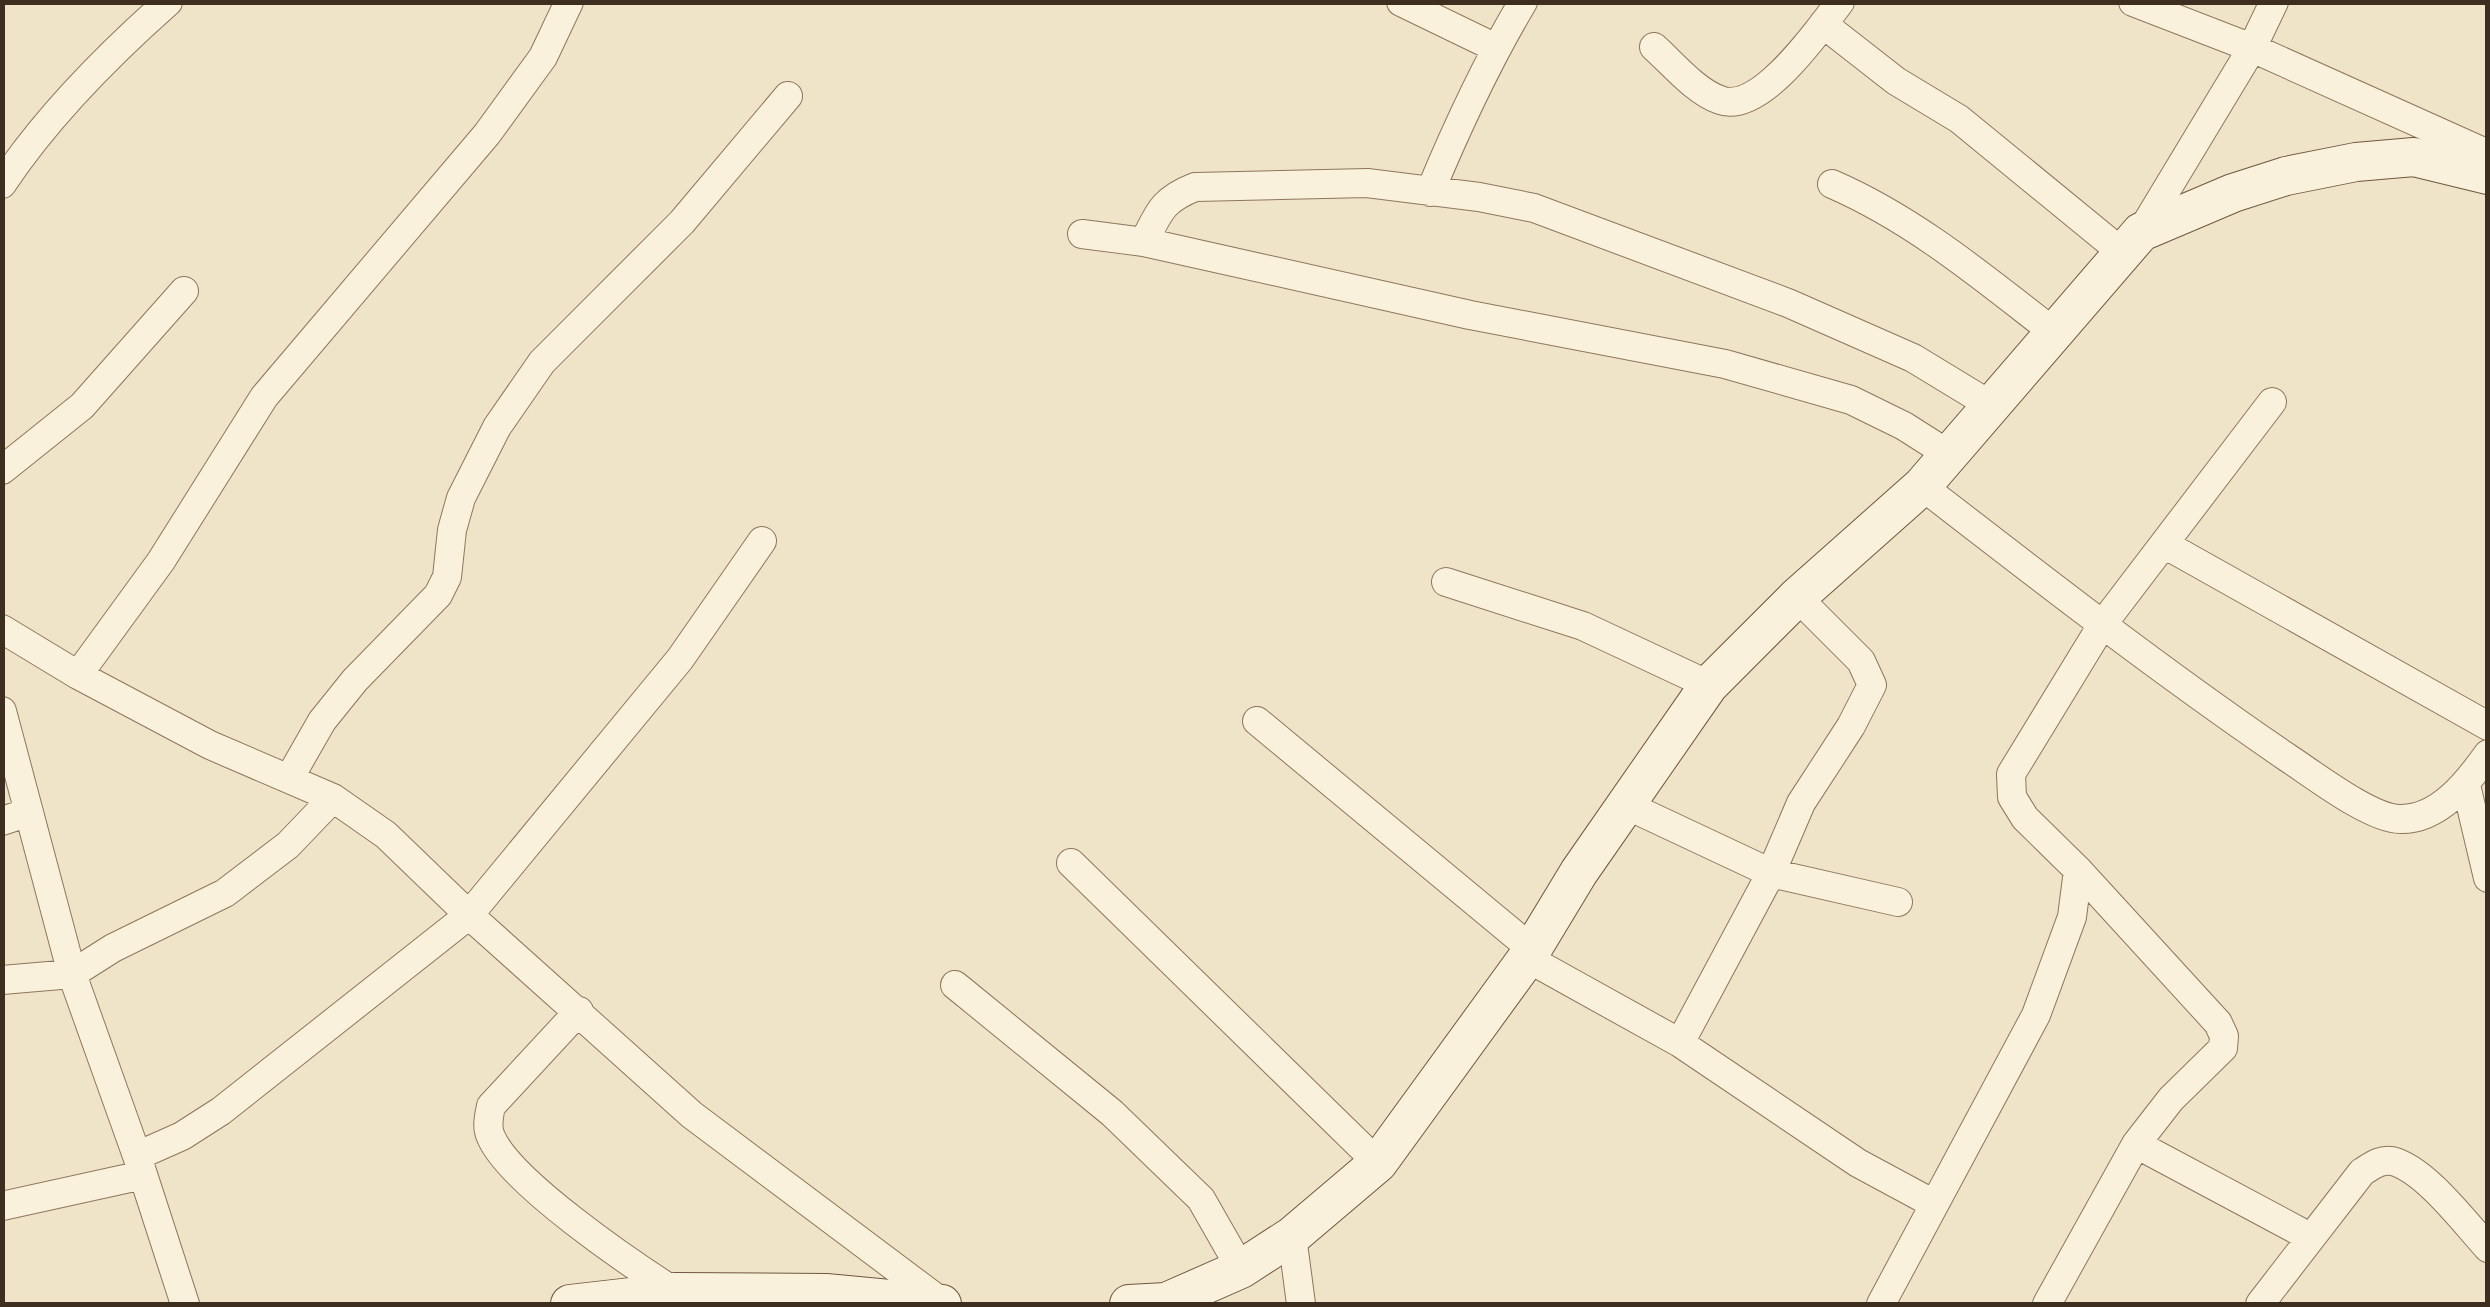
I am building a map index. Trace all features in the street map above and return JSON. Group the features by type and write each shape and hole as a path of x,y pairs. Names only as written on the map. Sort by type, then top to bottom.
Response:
{"street":[{"path":"2,184 25,150 81,87 168,2"},
{"path":"78,675 161,562 264,397 487,134 543,58 568,2"},
{"path":"1401,2 1496,48"},
{"path":"1430,192 1462,116 1523,2"},
{"path":"2134,2 2252,48 2481,158"},
{"path":"1155,1304 1241,1268 1292,1236 1378,1163 1530,954 1624,804 1709,684 1798,596 1922,486 2133,243 2252,48 2274,2"},
{"path":"1654,48 1708,94 1724,102 1742,101 1764,90 1831,13 1896,81 1959,119 2133,243"},
{"path":"290,777 322,720 355,680 438,595 448,577 452,530 461,498 497,427 542,362 682,222 788,96"},
{"path":"2133,243 2233,193 2286,176 2390,157 2481,158"},
{"path":"1144,242 1160,208 1173,196 1195,187 1368,183 1479,197 1534,208 1788,303 1912,358 1992,406"},
{"path":"1832,184 1876,203 1935,242 2056,334"},
{"path":"1082,234 1144,242 1470,315 1725,364 1851,400 1904,426 1948,454"},
{"path":"2,470 82,406 184,290"},
{"path":"2047,1304 2136,1144 2171,1098 2222,1048 2224,1036 2218,1022 2025,818 2012,797 2012,774 2102,625 2272,402"},
{"path":"1922,486 2214,707 2346,797 2394,820 2414,819 2429,812 2466,786 2488,754"},
{"path":"2,1206 140,1165 220,1111 469,915 680,659 762,541"},
{"path":"2164,544 2488,726"},
{"path":"1446,582 1583,626 1709,684"},
{"path":"1680,1043 1771,873 1801,803 1851,726 1872,685 1861,661 1798,596"},
{"path":"2,630 210,745 333,798 386,835 692,1115 944,1304"},
{"path":"2,711 16,816 185,1304"},
{"path":"1257,721 1530,954 1680,1043 1858,1163 1934,1204"},
{"path":"2466,786 2488,878"},
{"path":"2,980 72,974 114,948 225,893 288,845 333,798"},
{"path":"1624,804 1771,873 1898,902"},
{"path":"1070,863 1378,1163"},
{"path":"1881,1304 2036,1015 2072,917 2078,870"},
{"path":"955,986 1112,1113 1201,1199 1241,1268"},
{"path":"579,1011 491,1106 490,1137 538,1190 629,1262 675,1292"},
{"path":"2136,1144 2310,1237"},
{"path":"2260,1304 2362,1172 2379,1161 2394,1162 2422,1178 2488,1248"},
{"path":"1292,1236 1300,1304"},
{"path":"570,1304 675,1292 826,1293 944,1304"}]}
